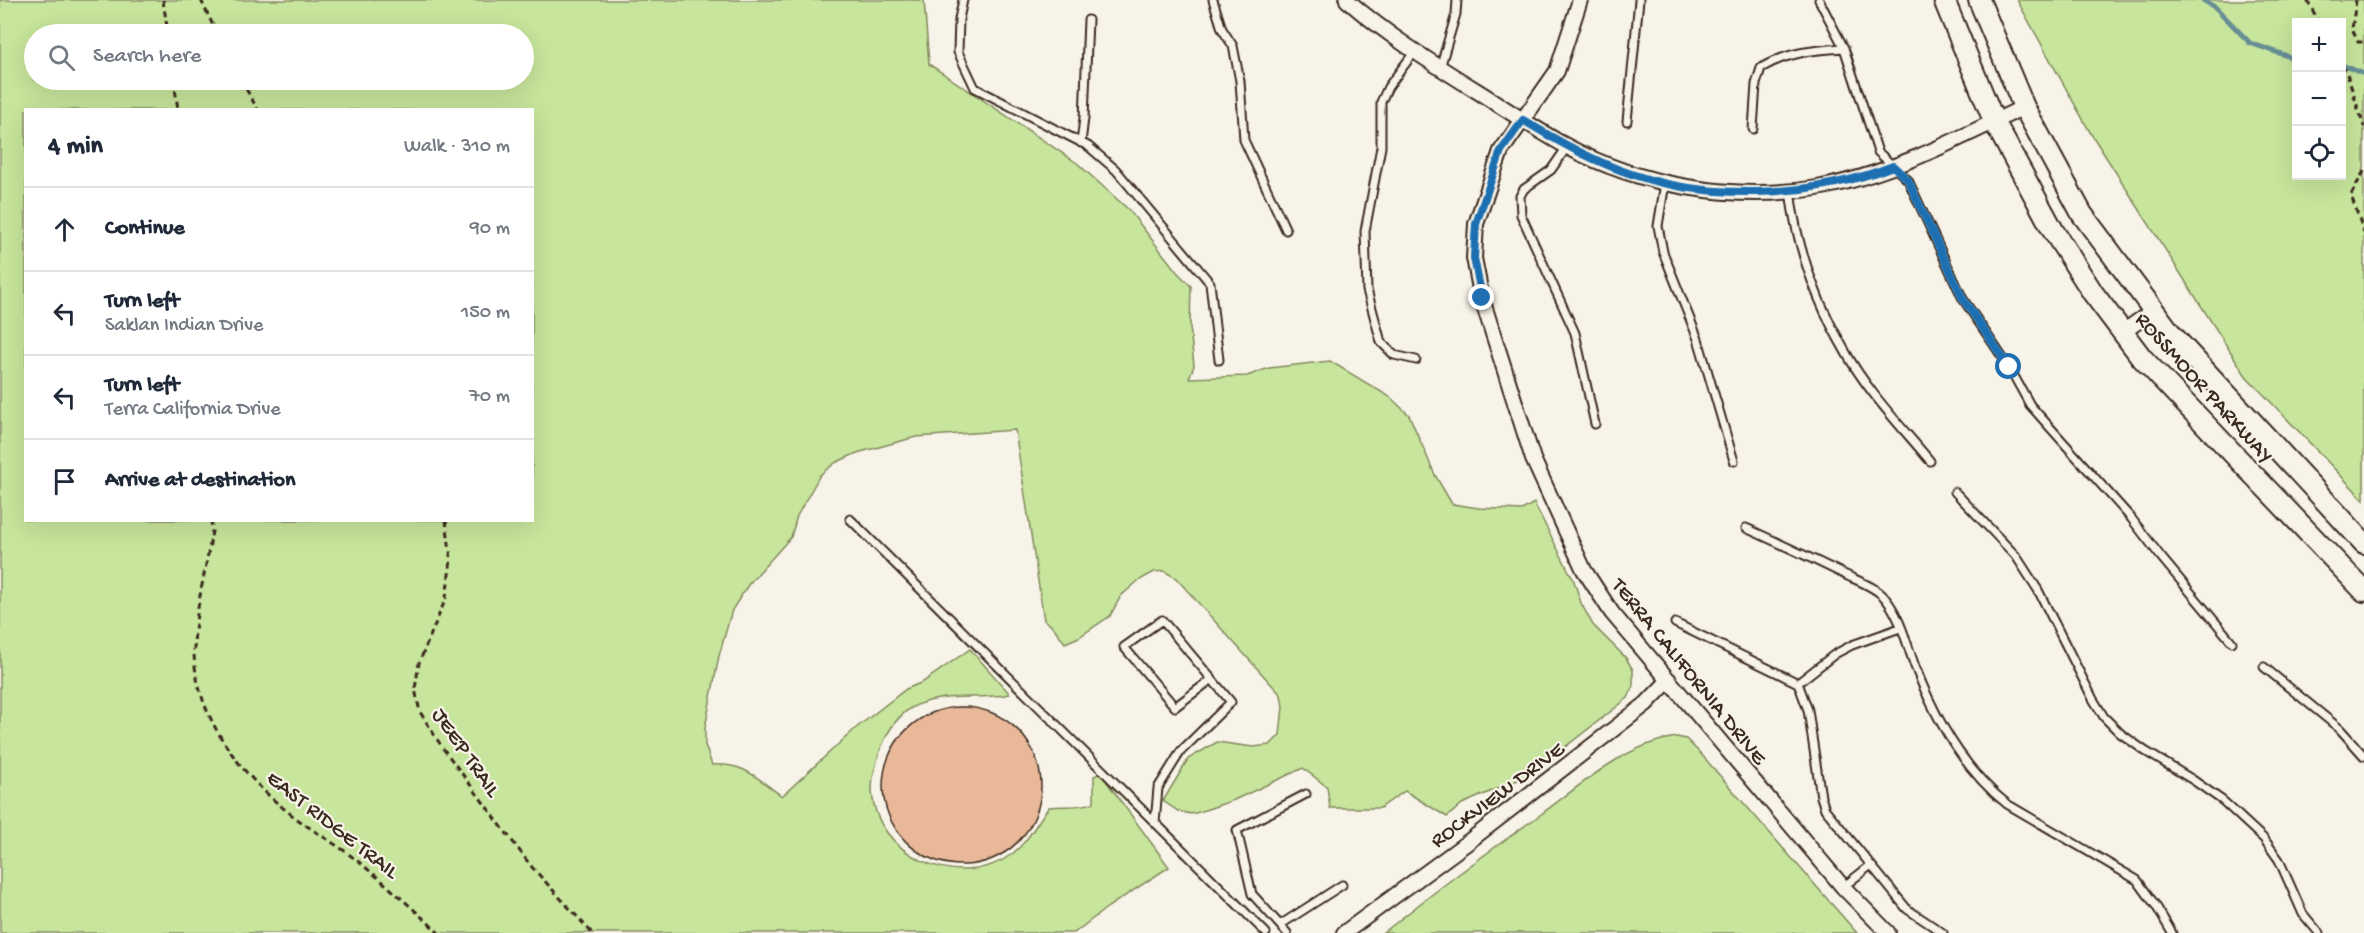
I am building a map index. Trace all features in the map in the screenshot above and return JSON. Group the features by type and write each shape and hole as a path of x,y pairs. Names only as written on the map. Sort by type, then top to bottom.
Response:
{"street":[{"path":"1347,0 1440,68 1567,147 1621,171 1665,183 1741,191 1816,188 1840,183 1893,166 2024,107"},
{"name":"TERRA CALIFORNIA DRIVE","path":"1580,0 1557,70 1501,151 1476,224 1474,258 1482,298 1533,459 1580,561 1612,613 1843,887 1888,933"},
{"name":"ROSSMOOR PARKWAY","path":"1944,0 1994,122 2054,232 2093,293 2142,358 2364,591"},
{"name":"ROSSMOOR PARKWAY","path":"1979,0 2024,107 2082,214 2172,335 2364,543"},
{"path":"2123,332 2154,310"},
{"name":"ROCKVIEW DRIVE","path":"1344,933 1468,842 1646,704 1669,681"}],"lane":[{"path":"963,0 959,19 958,52 975,88 1088,146 1116,170 1210,283 1219,360"},
{"path":"1213,0 1222,29 1233,46 1240,81 1244,140 1286,230"},
{"path":"1440,68 1457,0"},
{"path":"1627,121 1640,0"},
{"path":"1819,0 1844,48 1878,152 1908,180 1963,299 2009,367 2030,405 2131,518 2232,642"},
{"path":"1081,142 1088,20"},
{"path":"1753,129 1756,84 1761,68 1779,57 1802,51 1844,48"},
{"path":"1415,51 1388,87 1381,102 1381,147 1365,231 1367,290 1381,342 1394,355 1416,360"},
{"path":"1567,147 1551,170 1530,184 1520,196 1521,215 1575,333 1595,424"},
{"path":"1665,183 1658,226 1663,252 1698,339 1734,461"},
{"path":"1789,190 1794,229 1803,256 1815,290 1845,353 1930,461"},
{"path":"1955,492 2016,556 2038,590 2104,717 2120,733 2145,751 2223,801 2264,839 2279,860 2303,914 2319,933"},
{"path":"850,519 1266,933"},
{"path":"1746,528 1802,553 1884,596 1893,610 1929,700 1959,754 1990,790 2007,804 2137,880 2157,906 2172,933"},
{"path":"1155,823 1158,788 1181,751 1231,702 1212,679 1162,620 1124,647 1175,707 1212,679"},
{"path":"1675,623 1798,683 1808,710 1821,797 1825,809 1907,909 1943,933"},
{"path":"1798,683 1835,654 1852,645 1900,628"},
{"path":"2264,667 2340,729 2364,756"},
{"path":"1287,933 1252,894 1237,830 1306,794"},
{"path":"1843,887 1871,865"},
{"path":"1280,926 1342,885"}],"path":[{"path":"163,0 167,24"},
{"path":"201,0 212,24"},
{"path":"2307,0 2317,18"},
{"path":"2356,0 2352,29 2358,42 2364,42"},
{"path":"2346,72 2364,127"},
{"path":"175,90 178,108"},
{"path":"247,90 257,108"},
{"path":"2364,171 2351,195 2364,233"},
{"name":"EAST RIDGE TRAIL","path":"211,522 212,531 199,603 194,654 203,703 222,738 244,771 262,789 298,820 345,851 439,933"},
{"name":"JEEP TRAIL","path":"446,522 451,559 446,598 419,663 415,689 420,712 442,747 531,866 592,933"}],"green space":[{"path":"0,0 924,0 929,64 1077,163 1129,210 1177,272 1191,286 1190,327 1194,366 1189,378 1247,376 1269,368 1330,361 1390,397 1409,415 1435,475 1452,504 1522,510 1534,503 1574,581 1581,603 1593,625 1626,658 1633,670 1633,686 1628,698 1529,775 1462,804 1447,817 1405,791 1380,808 1330,808 1327,787 1303,768 1234,800 1191,814 1178,811 1163,801 1188,759 1217,742 1253,747 1270,745 1280,735 1283,706 1281,695 1176,578 1164,571 1154,572 1138,581 1121,596 1110,616 1079,637 1065,643 1054,628 1044,620 1015,430 916,437 857,453 835,463 820,475 797,516 791,537 748,585 732,610 719,656 705,728 705,745 712,765 734,766 742,769 782,796 856,728 906,689 923,682 970,649 1010,694 934,700 911,708 901,716 886,737 875,768 872,788 876,812 887,832 903,849 923,861 945,868 968,870 991,865 1012,854 1028,838 1049,807 1079,806 1094,802 1094,776 1099,774 1169,867 1108,907 1074,933 0,933"},
{"path":"2017,0 2364,0 2364,500 2246,376 2090,132"},
{"path":"1677,737 1686,739 1701,754 1857,933 1383,933 1604,767 1639,748"}],"building":[{"path":"962,707 977,708 992,713 1006,720 1018,730 1028,742 1035,756 1040,771 1040,801 1035,816 1028,830 1018,842 1006,852 992,859 977,864 962,865 947,864 932,859 918,852 906,842 896,830 889,816 884,801 883,786 884,771 889,756 896,742 906,730 918,720 932,713 947,708"}],"waterway":[{"path":"2203,0 2216,8 2250,43 2292,58"},
{"path":"2346,67 2364,74"}],"route":[{"path":"1482,298 1474,258 1476,224 1501,151 1523,120 1567,147 1621,171 1665,183 1706,189 1766,192 1816,188 1868,176 1893,166 1908,180 1963,299 2009,367"}]}
